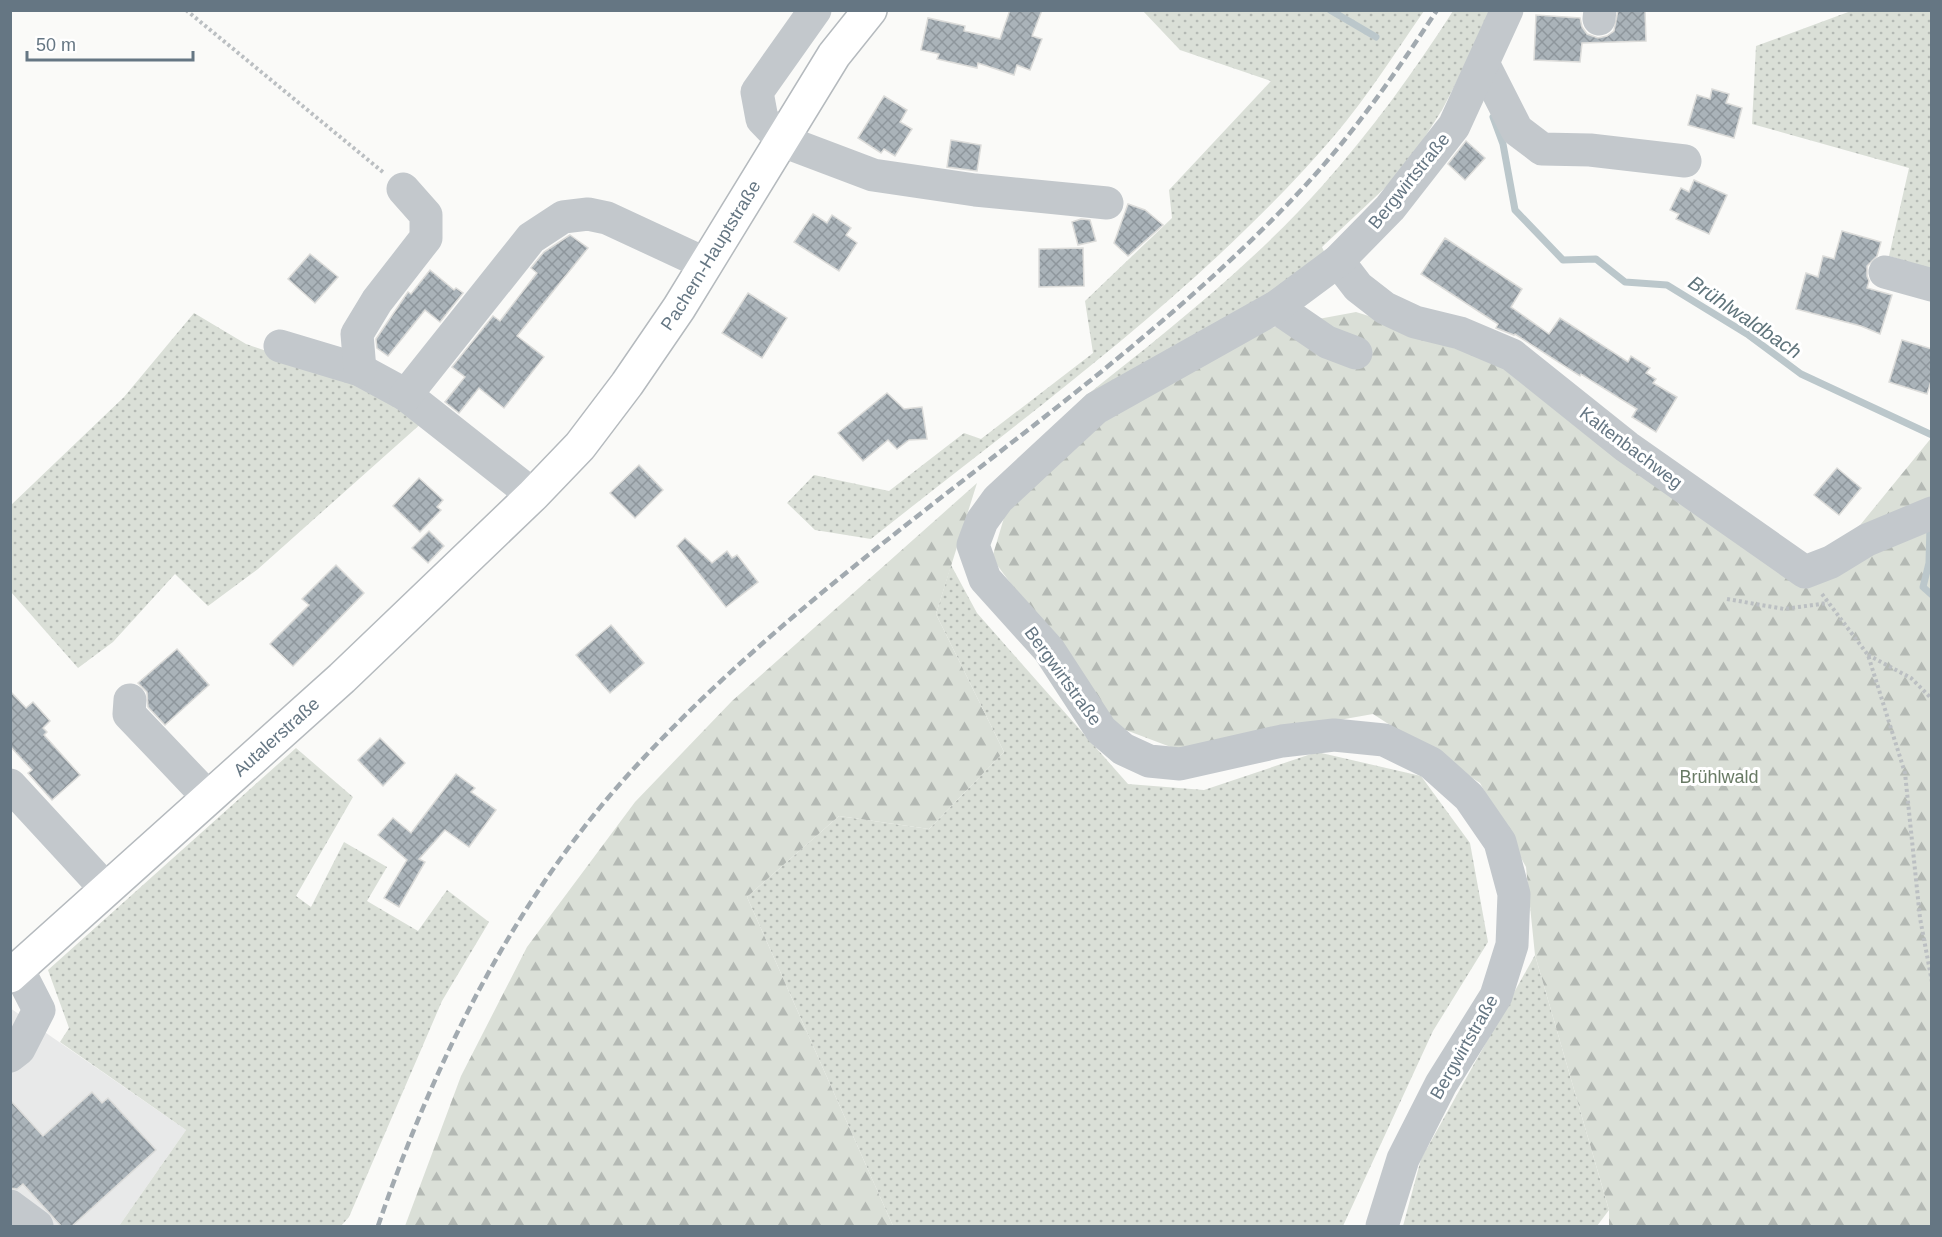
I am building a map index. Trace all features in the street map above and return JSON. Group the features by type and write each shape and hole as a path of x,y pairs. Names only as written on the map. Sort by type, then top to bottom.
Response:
{"main road":[{"name":"Pachern-Hauptstraße","path":"535,494 580,446 627,384 706,264 834,55 870,10"},
{"name":"Autalerstraße","path":"14,972 350,670 535,494"}],"street":[{"path":"815,10 757,92 762,119 783,141 873,175 975,190 1107,203"},
{"name":"Bergwirtstraße","path":"1382,1227 1403,1159 1441,1084 1496,996 1512,945 1514,894 1500,842 1469,797 1431,763 1384,740 1334,735 1282,741 1180,764 1149,761 1123,749 1101,730 1049,650 985,579 973,545 982,521 998,499 1096,408 1276,307 1338,261 1390,208 1454,126 1508,10"},
{"path":"1484,65 1518,130 1542,149 1590,150 1685,160"},
{"path":"360,370 357,334 377,301 426,238 426,216 403,189"},
{"path":"405,395 531,238 563,217 588,214 607,218 706,264"},
{"name":"Kaltenbachweg","path":"1338,261 1358,288 1384,308 1415,322 1460,333 1512,355 1627,447 1805,572"},
{"path":"1885,272 1932,285"},
{"path":"1276,307 1327,342 1356,353"},
{"path":"280,346 360,370 405,395 535,494"},
{"path":"1805,572 1831,562 1867,540 1932,513"},
{"path":"130,700 129,714 208,797"},
{"path":"10,785 106,889"},
{"path":"10,1056 19,1049 39,1010 14,972"},
{"path":"10,1206 36,1227"}],"path":[{"path":"186,10 403,189"},
{"path":"1805,572 1868,655 1905,772 1920,918 1932,982"},
{"path":"1727,599 1784,609 1828,603"},
{"path":"1868,655 1911,678 1932,699"}],"shaded area":[{"path":"10,1008 186,1130 119,1226 11,1226"}],"green space":[{"path":"1143,11 1424,11 1334,136 1283,192 1171,298 1052,397 871,539 815,530 787,503 814,475 889,491 964,433 981,439 1093,353 1085,301 1172,218 1169,190 1271,81 1180,50"},
{"path":"1453,11 1490,11 1483,31 1442,110 1404,170 1322,247 1327,258 1300,277 1082,399 1207,297 1296,214 1341,165 1375,122"},
{"path":"1851,11 1931,11 1931,269 1889,256 1909,168 1752,124 1756,46"},
{"name":"Brühlwald","path":"1356,312 1490,354 1793,576 1843,546 1932,437 1931,1226 1609,1226 1609,1210 1535,955 1526,867 1480,783 1373,714 1176,749 1115,726 992,558 1006,511 1113,413 1264,329"},
{"path":"194,313 246,344 334,374 424,421 258,569 208,606 175,574 113,642 78,668 11,592 10,506 124,397"},
{"path":"977,483 936,614 1004,752 929,829 839,816 747,897 893,1226 405,1226 461,1076 527,947 635,802 732,701"},
{"path":"951,565 977,613 1128,784 1204,790 1317,752 1421,776 1470,843 1488,942 1433,1031 1343,1226 893,1226 747,897 839,816 929,829 1004,752 936,614"},
{"path":"296,748 353,797 296,896 311,907 344,842 387,867 367,901 418,931 447,890 489,922 442,1001 349,1217 341,1226 119,1226 186,1130 60,1042 69,1028 48,970"},
{"path":"1535,955 1609,1210 1597,1226 1403,1226 1421,1159"}],"building":[{"path":"1010,10 1042,10 1032,36 1042,39 1030,70 1017,65 1014,75 978,63 977,68 937,59 939,54 921,50 928,18 965,26 964,31 1000,39"},
{"path":"1618,10 1645,10 1646,41 1582,43 1580,62 1534,60 1536,15 1580,18 1587,34 1598,38 1614,31"},
{"path":"1712,89 1729,94 1726,103 1742,108 1734,138 1688,125 1697,95 1710,99"},
{"path":"884,96 907,110 900,122 912,129 895,156 884,149 881,153 858,138"},
{"path":"951,140 981,145 977,171 947,167"},
{"path":"1466,141 1485,158 1465,180 1448,164"},
{"path":"1694,180 1727,195 1709,234 1676,219 1679,214 1670,210 1681,188 1689,192"},
{"path":"1128,204 1145,210 1163,225 1128,256 1114,243"},
{"path":"813,214 827,223 832,215 851,228 846,235 857,243 839,271 794,242"},
{"path":"1081,219 1090,220 1096,241 1078,245 1072,222"},
{"path":"1842,231 1881,242 1877,256 1867,266 1869,281 1867,288 1892,295 1880,334 1861,326 1796,309 1806,273 1818,277 1823,256 1834,259"},
{"path":"570,235 588,248 517,336 544,357 504,408 479,388 459,413 445,402 465,377 452,367 493,316 500,321 537,273 531,268 544,252"},
{"path":"1445,238 1522,289 1511,307 1549,334 1560,318 1628,362 1631,356 1650,368 1646,373 1656,379 1653,383 1677,397 1656,432 1632,417 1637,409 1515,334 1496,328 1498,324 1421,274"},
{"path":"1083,248 1084,286 1039,287 1039,249"},
{"path":"310,254 338,277 315,303 288,279"},
{"path":"430,270 454,290 456,288 463,293 440,322 425,310 388,356 377,348 376,339 408,292 411,294"},
{"path":"748,293 787,318 762,358 722,333"},
{"path":"1902,340 1932,349 1932,378 1927,394 1889,382"},
{"path":"887,393 904,409 922,407 927,439 909,440 897,449 888,440 863,461 838,433"},
{"path":"639,465 663,490 635,518 610,493"},
{"path":"1837,468 1861,488 1839,515 1814,495"},
{"path":"419,478 443,500 437,507 441,510 420,532 393,506"},
{"path":"429,531 444,546 428,563 412,548"},
{"path":"685,538 712,563 727,551 732,558 737,555 758,582 726,607 677,546"},
{"path":"336,565 364,593 293,666 270,644 309,605 302,599"},
{"path":"611,625 644,663 610,693 576,655"},
{"path":"177,649 209,685 165,725 148,707 147,692 138,683"},
{"path":"10,691 26,708 33,702 50,721 43,728 47,732 44,735 80,775 52,800 28,773 32,770 10,746"},
{"path":"380,738 405,763 383,786 358,760"},
{"path":"456,774 475,788 471,792 496,810 469,847 445,830 419,859 425,862 399,907 384,898 407,860 378,835 393,818 411,833"},
{"path":"92,1092 102,1103 108,1098 156,1150 71,1227 62,1227 23,1184 17,1189 10,1188 10,1100 43,1136"}],"waterway":[{"name":"Brühlwaldbach","path":"1330,10 1376,37"},
{"name":"Brühlwaldbach","path":"1493,117 1503,144 1515,210 1563,260 1596,259 1625,282 1667,285 1747,334 1801,374 1932,435"},
{"name":"Brühlwaldbach","path":"1930,524 1929,563 1923,587 1932,595"}],"railway":[{"path":"378,1226 424,1105 480,988 512,932 547,878 585,826 627,776 705,696 789,621 875,549 1052,411 1223,267 1303,188 1340,146 1390,80 1437,10"}]}
